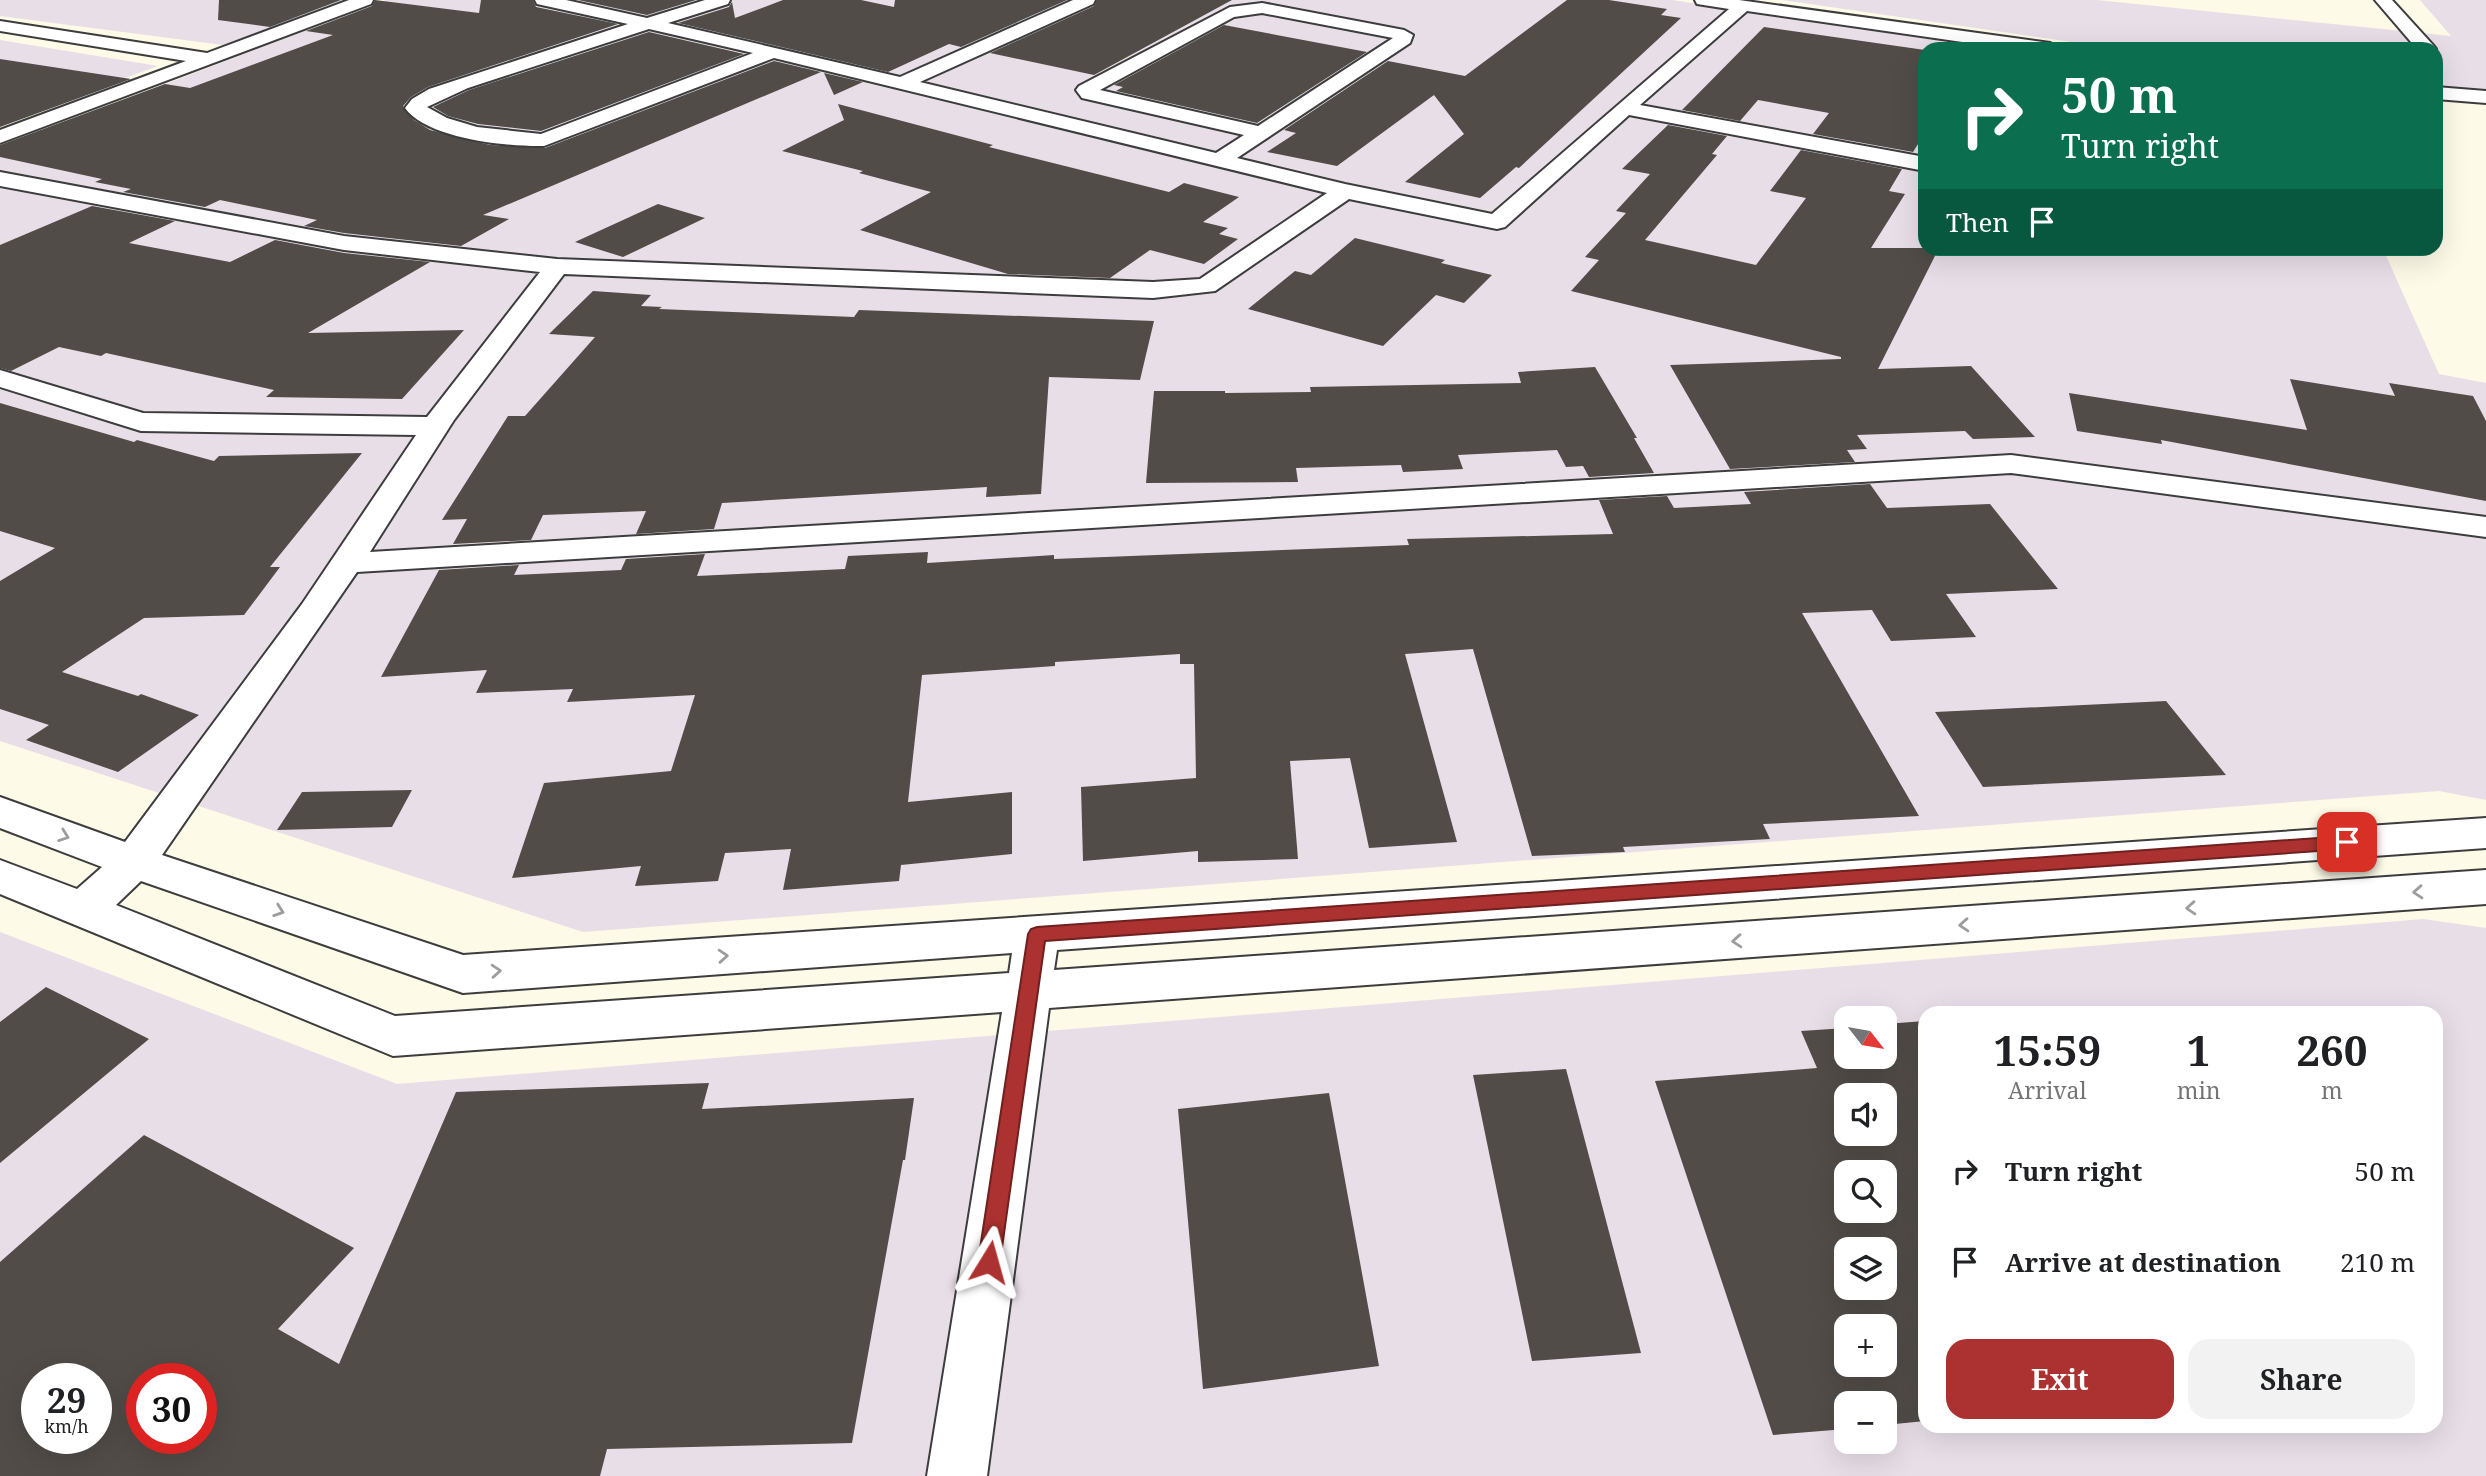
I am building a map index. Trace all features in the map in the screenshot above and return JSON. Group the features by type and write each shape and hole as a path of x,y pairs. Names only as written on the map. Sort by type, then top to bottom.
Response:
{"street":[{"path":"0,136 366,0"},
{"path":"543,0 773,52 1345,191 1497,222 1743,6"},
{"path":"722,0 461,84 433,95 418,103 415,108 432,118 477,133 525,142 544,140 773,52"},
{"path":"902,83 1087,0"},
{"path":"1703,0 2000,42"},
{"path":"2383,0 2421,42"},
{"path":"1219,160 1261,133 1380,54 1404,39 1404,36 1262,8 1244,8 1230,12 1086,90 1089,94 1261,133"},
{"path":"0,26 208,59"},
{"path":"2452,78 2477,97"},
{"path":"2443,94 2477,97"},
{"path":"1625,108 1918,163"},
{"path":"0,179 344,243 557,266 1153,290 1206,286 1345,191"},
{"path":"83,910 134,862 314,612 437,426 557,266"},
{"path":"0,378 141,422 437,426"},
{"path":"347,563 2011,464 2486,527"},
{"path":"0,813 134,862 463,974 2486,833"},
{"path":"0,876 393,1037 2486,887"},
{"path":"957,1476 1037,934"}],"shaded area":[{"path":"0,0 344,0 223,45 0,16"},
{"path":"386,0 1672,0 1950,42 1918,42 1918,256 2386,256 2439,374 2486,383 2486,800 2439,791 583,932 0,741 0,147"},
{"path":"1782,0 2097,0 2451,36 2420,0 2486,0 2486,91 2443,87 2443,42 2072,42"},
{"path":"0,40 158,66 0,124"},
{"path":"2423,919 2486,928 2486,1476 0,1476 0,932 397,1084"}],"building":[{"path":"219,0 341,0 270,27 218,20"},
{"path":"375,0 479,13 481,0 533,0 536,7 618,24 428,87 411,97 403,106 414,120 430,130 490,145 545,148 774,61 821,72 483,215 509,219 461,246 304,226 317,220 220,200 205,207 123,192 131,189 95,182 102,179 0,157 0,145 165,84 190,88 333,35 306,31 372,6"},
{"path":"578,0 696,0 647,15"},
{"path":"783,0 861,0 894,7 895,0 1067,0 961,47 949,44 888,72 678,23 729,7 732,2 735,18"},
{"path":"1097,0 1232,0 1094,75 990,53 1094,6"},
{"path":"1567,0 1609,0 1667,9 1661,15 1681,18 1519,168 1516,167 1480,198 1405,182 1464,134 1434,95 1337,166 1267,152 1296,133 1284,130 1388,61 1465,76"},
{"path":"1224,25 1367,52 1257,123 1116,91 1123,87 1114,85"},
{"path":"1764,27 1918,49 1918,144 1913,152 1813,134 1829,113 1758,100 1740,121 1682,110"},
{"path":"649,32 744,54 541,131 478,124 448,116 433,107 469,90"},
{"path":"0,59 131,79 0,127"},
{"path":"824,73 863,82 834,95"},
{"path":"838,104 993,145 989,147 1169,192 1184,183 1239,197 1203,222 1228,228 1219,234 1238,239 1204,264 1150,250 1110,278 1008,274 860,230 931,192 859,173 863,171 782,151 844,120"},
{"path":"1668,125 1727,136 1712,154 1717,155 1645,240 1756,265 1806,198 1770,191 1801,150 1902,169 1889,191 1905,194 1871,248 1918,248 1918,256 1935,256 1878,369 1971,366 2035,437 1973,439 1965,431 1857,435 1867,449 1847,450 1855,462 1730,469 1670,365 1841,357 1571,291 1599,260 1585,257 1626,213 1616,211 1650,174 1622,169"},
{"path":"658,204 705,218 623,257 575,242"},
{"path":"92,206 175,221 129,243 230,262 275,240 344,253 430,262 308,333 464,330 402,399 266,397 274,390 106,353 101,356 59,347 11,371 0,368 0,245"},
{"path":"1355,238 1445,260 1441,263 1492,275 1464,303 1436,295 1383,346 1248,309 1295,271 1311,275"},
{"path":"593,291 651,295 641,306 662,307 659,309 854,317 859,310 1154,321 1140,380 1049,377 1041,494 986,497 987,487 722,503 714,529 636,534 646,511 543,515 531,540 453,544 467,519 442,520 508,416 525,416 595,337 549,334"},
{"path":"1595,367 1637,438 1634,438 1654,473 1589,477 1583,466 1566,467 1557,450 1458,455 1463,469 1403,472 1401,465 1296,468 1298,482 1146,483 1154,391 1311,392 1310,387 1521,383 1518,372"},
{"path":"2290,379 2395,396 2389,383 2473,396 2486,421 2486,501 2161,440 2162,444 2077,431 2069,393 2307,430"},
{"path":"0,403 134,442 137,440 214,461 219,456 362,453 270,567 280,567 244,615 144,618 62,672 138,696 141,694 199,715 118,772 26,740 49,725 0,709 0,581 55,548 0,531"},
{"path":"1870,484 1887,508 1990,504 2058,589 1946,594 1976,637 1891,641 1872,610 1802,613 1919,816 1763,824 1770,839 1623,847 1625,852 1532,856 1473,649 1405,654 1457,842 1369,848 1350,758 1290,761 1298,859 1198,862 1198,851 1083,861 1081,787 1196,778 1194,664 1180,664 1180,654 1055,662 1055,666 922,675 908,802 1012,792 1012,854 901,865 899,881 783,890 791,849 725,853 718,881 635,886 641,866 512,878 544,783 671,771 695,695 567,702 573,689 476,693 487,670 381,677 439,570 519,565 514,575 621,570 626,559 705,554 697,576 845,569 848,556 928,552 927,563 1054,555 1054,559 1409,545 1407,539 1613,534 1599,500 1667,496 1674,508 1751,504 1744,492"},
{"path":"2166,701 2226,775 1983,787 1935,712"},
{"path":"412,790 392,827 277,830 302,792"},
{"path":"46,987 149,1039 0,1163 0,1022"},
{"path":"1918,1022 1918,1422 1897,1424 1897,1391 1834,1391 1834,1430 1773,1435 1655,1081 1817,1068 1801,1031 1834,1029 1834,1069 1897,1069 1897,1023"},
{"path":"1566,1069 1641,1353 1532,1361 1473,1075"},
{"path":"709,1083 702,1109 914,1098 905,1160 852,1443 607,1449 600,1476 0,1476 0,1262 144,1135 354,1248 278,1329 339,1364 456,1092"},
{"path":"1329,1093 1379,1366 1203,1389 1178,1109"}],"route":[{"path":"989,1262 1037,934 2347,842"}]}
